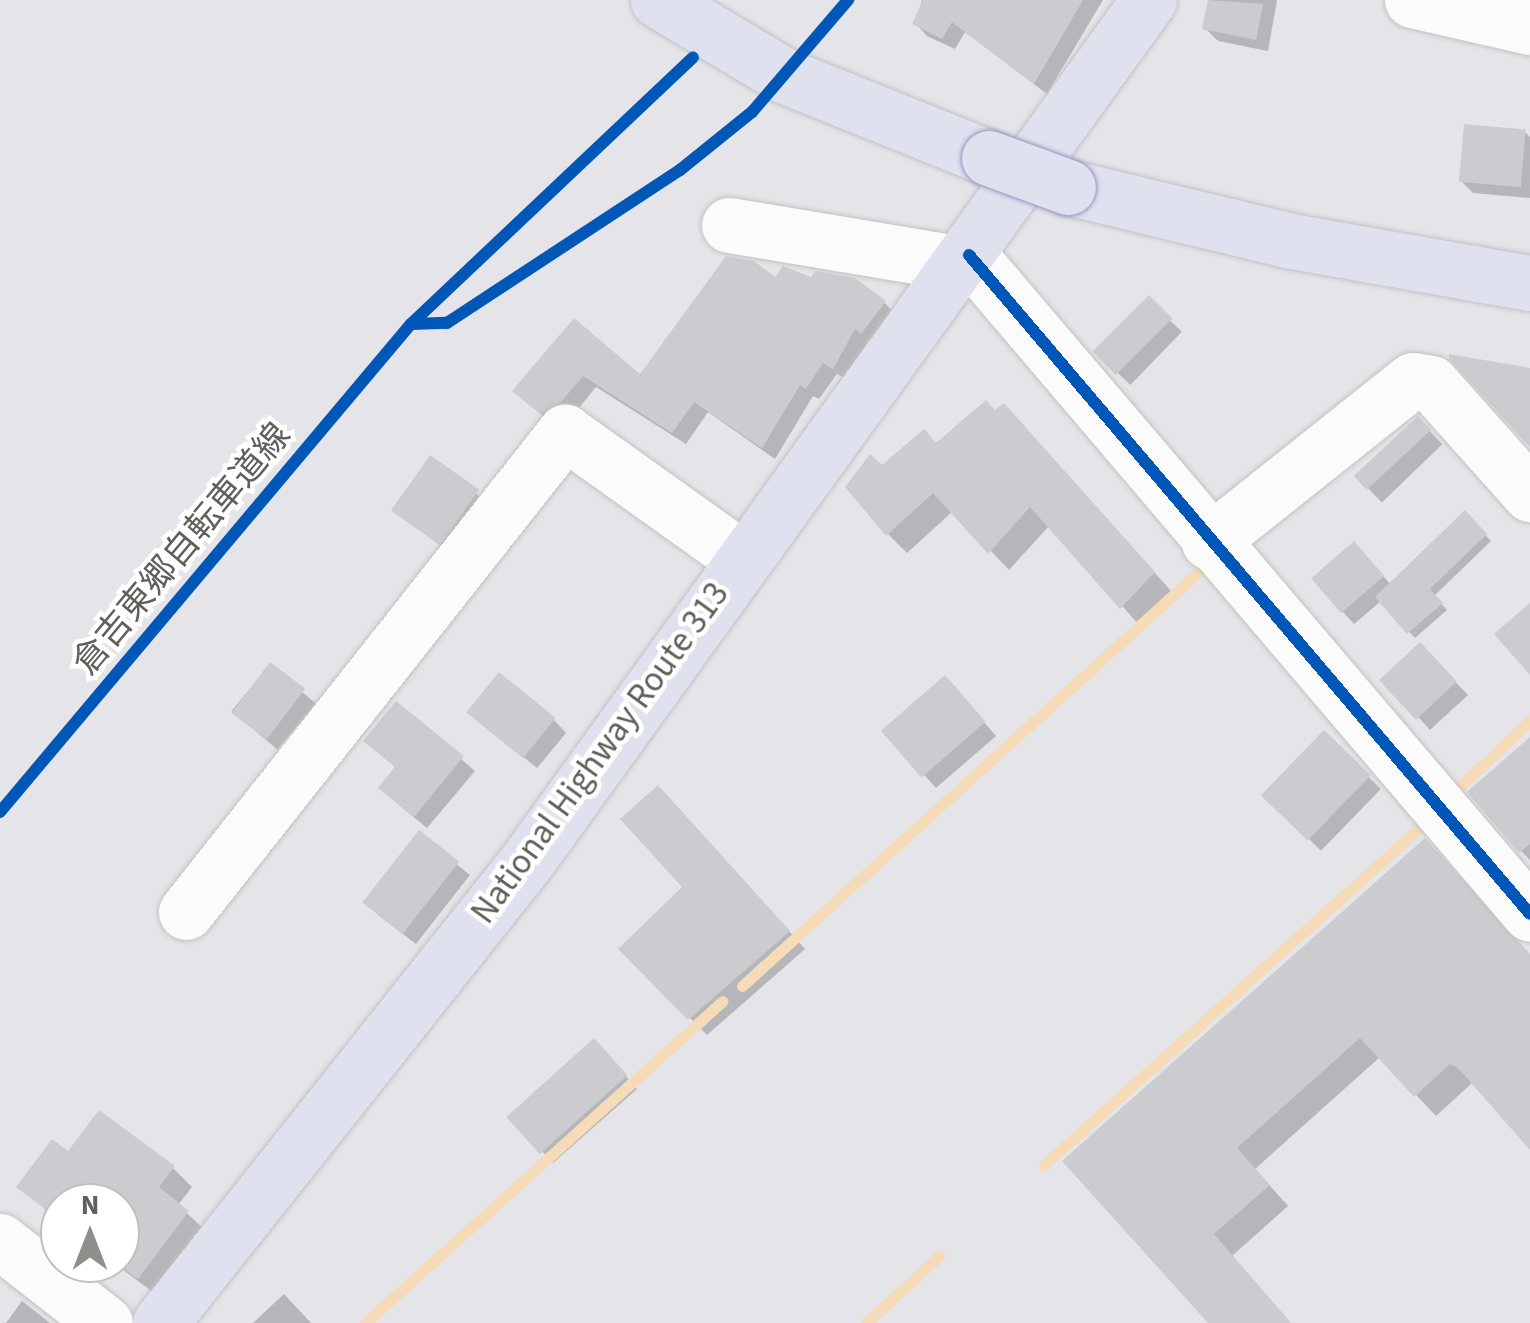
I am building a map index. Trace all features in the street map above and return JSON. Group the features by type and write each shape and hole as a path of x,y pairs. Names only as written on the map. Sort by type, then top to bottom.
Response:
{"highway":[{"name":"National Highway Route 313","path":"160,1323 527,860 740,558 966,260 1149,0"},
{"path":"667,6 785,76 1068,187 1291,241 1530,282"}],"street":[{"path":"1412,0 1530,26"},
{"path":"728,225 966,260 1530,914"},
{"path":"1209,542 1412,380 1431,383 1530,494"},
{"path":"186,912 565,432 740,558"},
{"path":"0,1241 105,1323"}],"building":[{"path":"923,0 1083,0 1034,84 952,22 942,39 912,24"},
{"path":"1208,0 1263,4 1256,40 1202,29"},
{"path":"1464,124 1526,129 1521,187 1459,182"},
{"path":"726,256 754,261 775,277 783,266 811,277 815,271 855,278 886,301 861,334 855,329 833,369 823,363 806,389 800,385 762,448 694,402 672,433 583,376 561,402 540,414 512,391 574,318 640,374"},
{"path":"1149,295 1172,318 1116,375 1092,352"},
{"path":"1449,354 1530,368 1530,447 1449,359"},
{"path":"986,400 995,410 1004,403 1155,572 1120,609 1030,507 988,554 933,493 886,536 845,487 870,454 882,465 924,429 936,443"},
{"path":"1418,416 1431,430 1367,490 1354,476"},
{"path":"430,455 479,489 440,545 391,511"},
{"path":"1465,510 1487,534 1430,589 1443,603 1407,634 1375,597"},
{"path":"1354,541 1384,576 1341,613 1311,578"},
{"path":"1530,603 1530,675 1494,634"},
{"path":"1420,642 1457,681 1416,720 1379,680"},
{"path":"270,662 305,688 267,740 231,713"},
{"path":"499,672 556,718 523,758 466,712"},
{"path":"945,675 986,722 922,778 881,731"},
{"path":"396,701 464,756 414,817 378,788 395,767 363,741"},
{"path":"1324,730 1371,775 1308,841 1261,795"},
{"path":"1530,737 1530,844 1519,853 1467,792"},
{"path":"658,785 790,931 688,1020 618,949 682,887 620,819"},
{"path":"419,830 459,861 403,934 362,902"},
{"path":"1425,838 1530,954 1530,1150 1458,1068 1450,1064 1414,1097 1360,1038 1237,1148 1270,1185 1214,1234 1291,1323 1208,1323 1062,1161"},
{"path":"594,1038 627,1075 540,1154 506,1117"},
{"path":"99,1110 175,1166 159,1187 189,1211 140,1276 140,1183 40,1183 40,1205 16,1187 52,1139 68,1151"}],"waterway":[{"path":"742,986 1203,568"},
{"path":"1457,789 1530,721"},
{"path":"1044,1165 1419,828"},
{"path":"365,1323 722,1001"},
{"path":"866,1323 939,1256"}],"cycle path":[{"path":"411,324 447,323 680,170 752,112 848,0"},
{"name":"倉吉東郷自転車道線","path":"0,812 411,324 693,57"},
{"path":"969,255 1530,914"}]}
